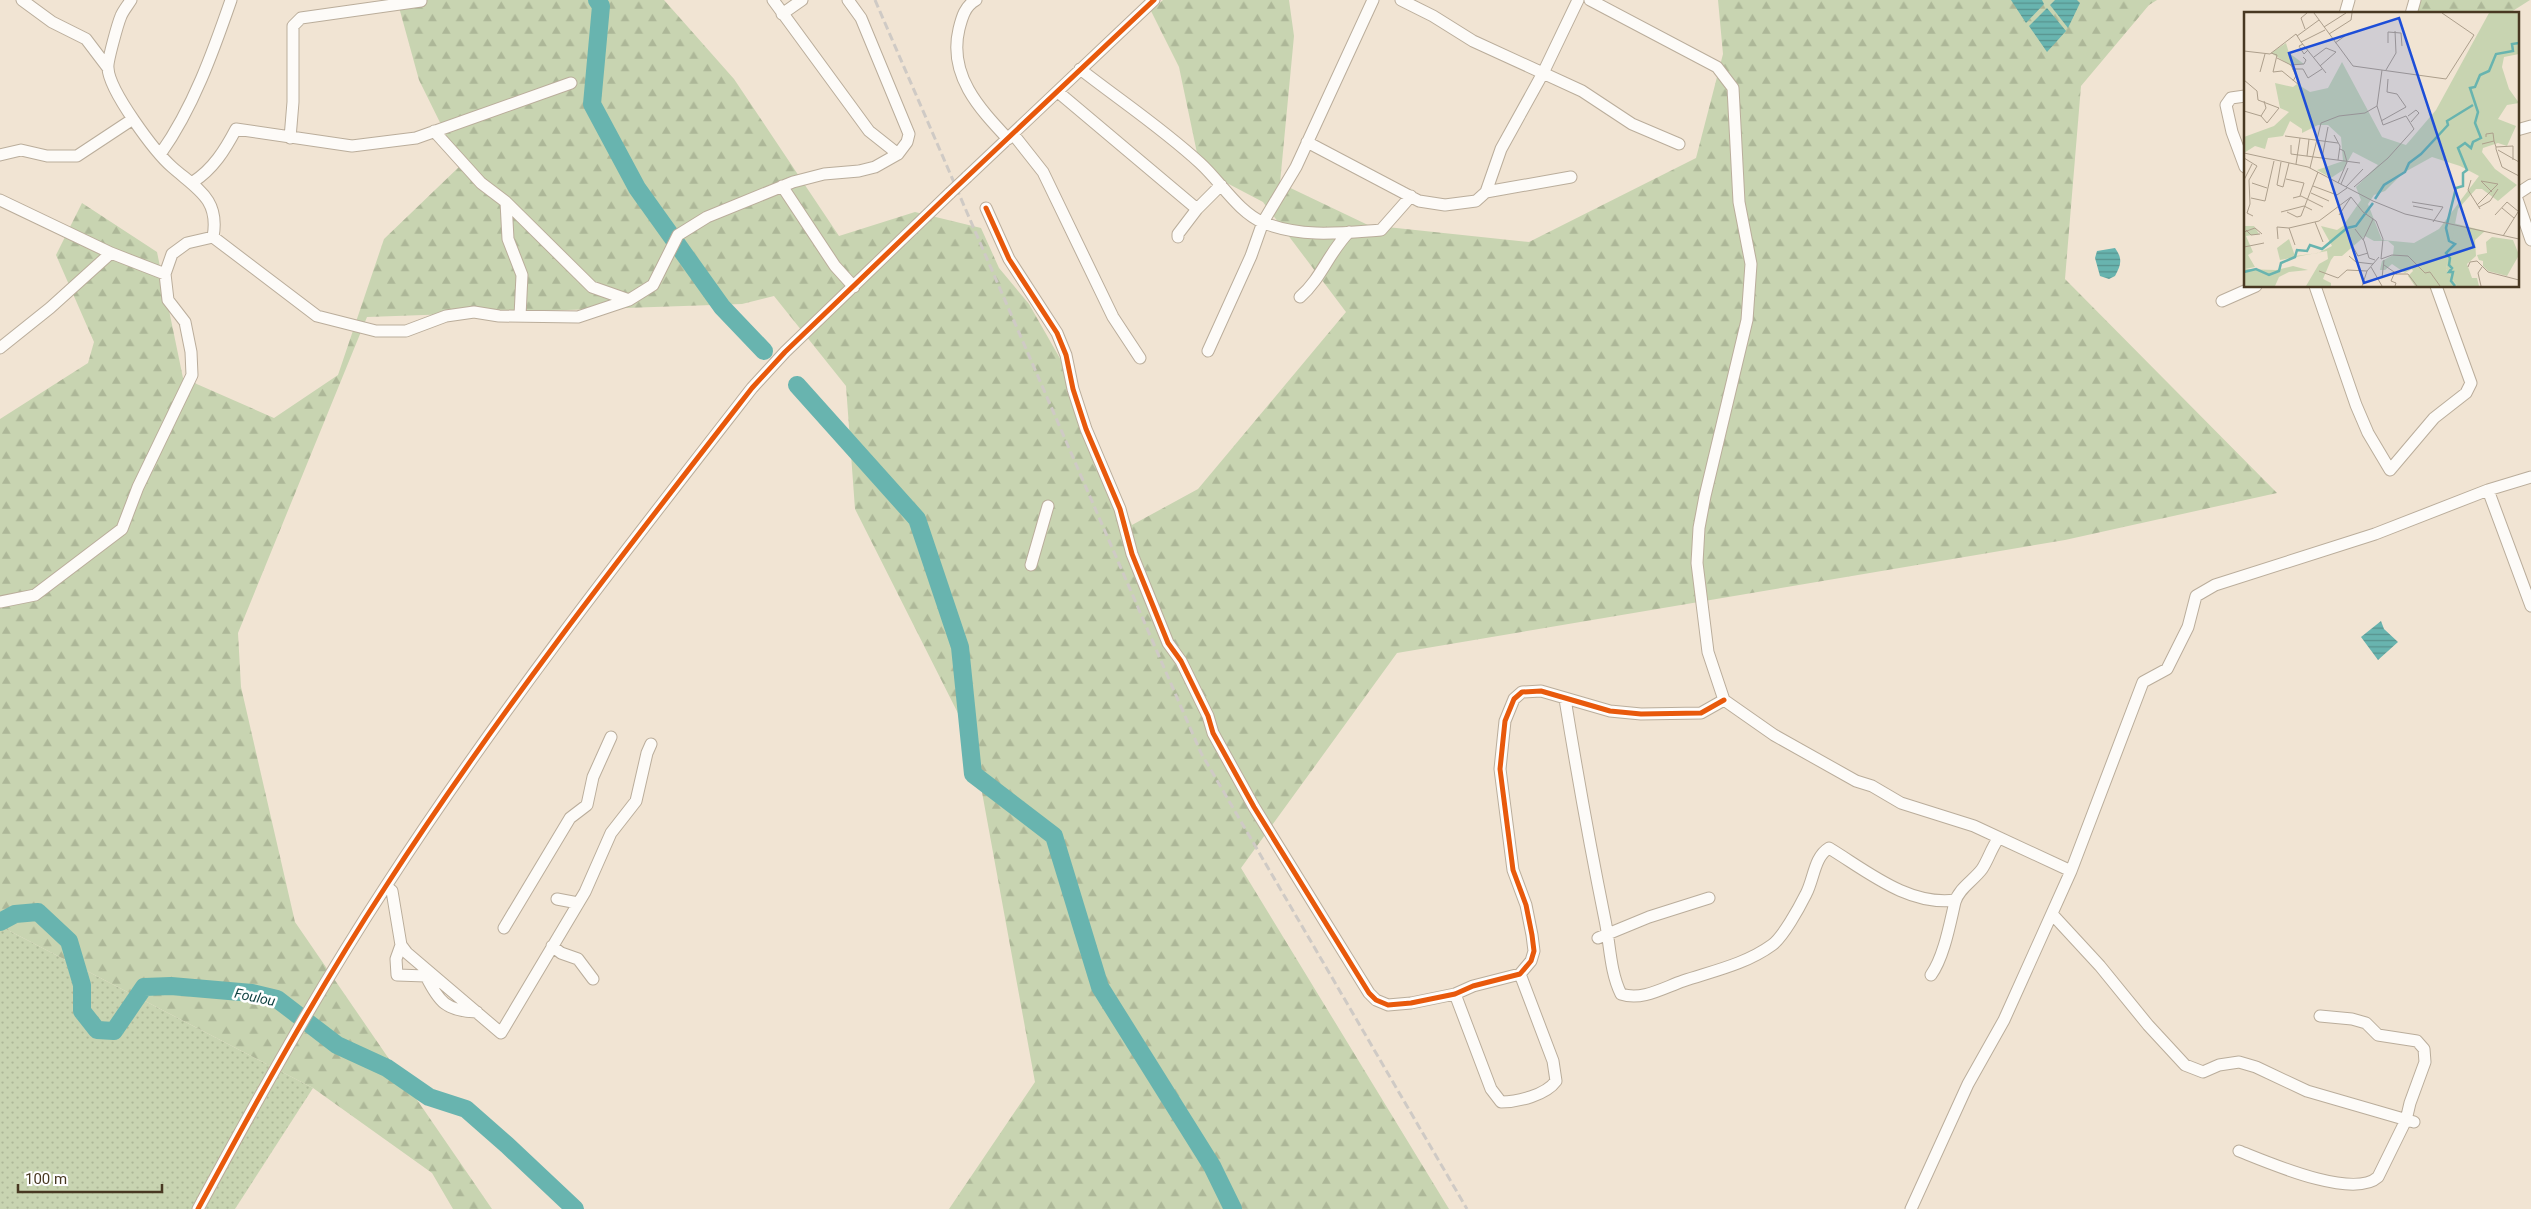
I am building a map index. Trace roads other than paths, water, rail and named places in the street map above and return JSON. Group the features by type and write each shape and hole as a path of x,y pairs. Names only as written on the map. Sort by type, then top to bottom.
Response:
{"street":[{"path":"22,0 52,22 86,39 108,68 122,104 132,120 171,166 193,182 206,198 216,220 213,237"},
{"path":"108,68 120,16 131,0"},
{"path":"161,154 178,129 220,32 231,0"},
{"path":"773,0 869,131 898,154"},
{"path":"782,14 802,0"},
{"path":"213,237 317,316 376,331 406,331 446,316 474,312 520,316 578,317 629,300 653,284 658,278 678,235 707,217 782,186 824,174 867,170 898,154 907,142 909,134 861,18 848,0"},
{"path":"976,0 966,8 957,38 957,61 974,102 1043,172 1113,316 1140,358"},
{"path":"198,1209 324,985 386,886 561,634 649,518 752,388 785,352 1154,0"},
{"path":"1208,351 1251,256 1263,222 1296,167 1373,0"},
{"path":"1401,0 1433,16 1473,41 1582,91 1632,124 1679,144"},
{"path":"1307,142 1419,200 1445,205 1476,201 1486,192 1501,149 1544,73 1578,0"},
{"path":"1590,0 1717,67 1733,88 1739,202 1751,264 1750,295 1747,320 1705,496 1699,528 1697,563 1708,652 1724,700 1774,735 1856,781 1872,786 1900,803 1974,826 1998,839 2071,871"},
{"path":"290,138 294,102 293,26 301,18 422,1"},
{"path":"1080,69 1142,113 1200,163 1245,212 1263,222 1316,235 1381,230 1411,196"},
{"path":"193,182 205,174 223,152 236,129 352,146 416,138 572,83"},
{"path":"1058,92 1197,209"},
{"path":"2244,96 2231,98 2226,105 2232,132 2244,164"},
{"path":"0,155 21,150 47,156 77,156 132,120"},
{"path":"2518,130 2531,126"},
{"path":"434,131 481,183 506,202 592,287 629,300"},
{"path":"1486,192 1571,177"},
{"path":"2518,193 2531,184"},
{"path":"1178,237 1178,234 1197,209 1222,185"},
{"path":"782,186 835,266 854,287"},
{"path":"0,200 111,253 165,274"},
{"path":"506,202 508,239 522,275 520,316"},
{"path":"2518,202 2531,240"},
{"path":"986,208 1009,259 1057,333 1066,355 1073,389 1086,429 1120,509 1132,554 1168,642 1182,661 1204,708 1213,733 1254,807 1364,986 1376,1000 1388,1005 1455,994 1473,986 1520,974 1531,961 1534,951 1526,906 1513,870 1500,769 1504,721 1514,698 1522,692 1541,692 1610,711 1641,714 1701,713 1724,700"},
{"path":"1300,297 1312,286 1336,246 1349,232"},
{"path":"0,602 35,595 122,529 138,487 192,375 192,352 185,322 168,300 165,274 172,254 187,243 213,237"},
{"path":"0,348 50,308 111,253"},
{"path":"2222,302 2252,288"},
{"path":"2316,288 2356,405 2368,433 2390,470 2434,418 2466,393 2471,383 2437,288"},
{"path":"1912,1209 1968,1084 2004,1020 2071,871 2143,682 2167,669 2188,627 2196,596 2215,585 2375,534 2488,490 2531,477"},
{"path":"2488,490 2531,606"},
{"path":"1031,565 1048,506"},
{"path":"1565,699 1603,936 1621,994 1629,997 1638,996 1712,973 1773,945 1807,894 1821,853 1829,848 1869,876 1924,900 1955,900"},
{"path":"504,928 570,818 588,805 593,777 611,737"},
{"path":"386,886 392,891 401,945 407,953 501,1033 578,903 611,833 636,801 647,753 651,744"},
{"path":"1931,975 1941,956 1955,900 1966,884 1981,870 1990,850 1998,839"},
{"path":"1603,936 1709,898"},
{"path":"557,899 578,903"},
{"path":"2052,914 2100,966 2148,1025 2185,1065 2203,1072 2219,1065 2239,1062 2256,1067 2307,1091 2410,1121"},
{"path":"401,945 396,959 397,975 426,976 435,995 445,1005 462,1011 477,1012"},
{"path":"552,946 561,953 578,959 593,979"},
{"path":"1455,994 1491,1090 1501,1102 1512,1102 1551,1089 1556,1081 1553,1061 1520,974"},
{"path":"2239,1151 2301,1176 2361,1184 2372,1183 2378,1178 2410,1121 2410,1103 2425,1062 2424,1049 2417,1041 2378,1035 2366,1023 2343,1017 2320,1016"}],"water":[{"path":"2011,0 2042,0 2044,4 2026,23"},
{"path":"2055,0 2077,0 2080,3 2068,28 2050,5"},
{"path":"2047,8 2066,31 2047,52 2029,26"},
{"path":"2115,248 2119,255 2119,269 2115,276 2109,279 2100,276 2095,258 2097,251"},
{"path":"2381,621 2384,629 2398,642 2378,660 2361,637"}],"waterway":[{"path":"597,0 601,6 592,104 637,188 722,307 764,351"},
{"path":"797,385 917,519 960,647 973,774 1054,836 1100,987 1212,1166 1233,1209"},
{"name":"Foulou","path":"0,922 15,914 38,912 69,941 82,985 82,1011 97,1030 114,1031 144,987 171,986 252,993 277,999 337,1045 387,1068 429,1097 466,1109 575,1209"}],"railway":[{"path":"875,0 1201,753 1467,1209"}]}
